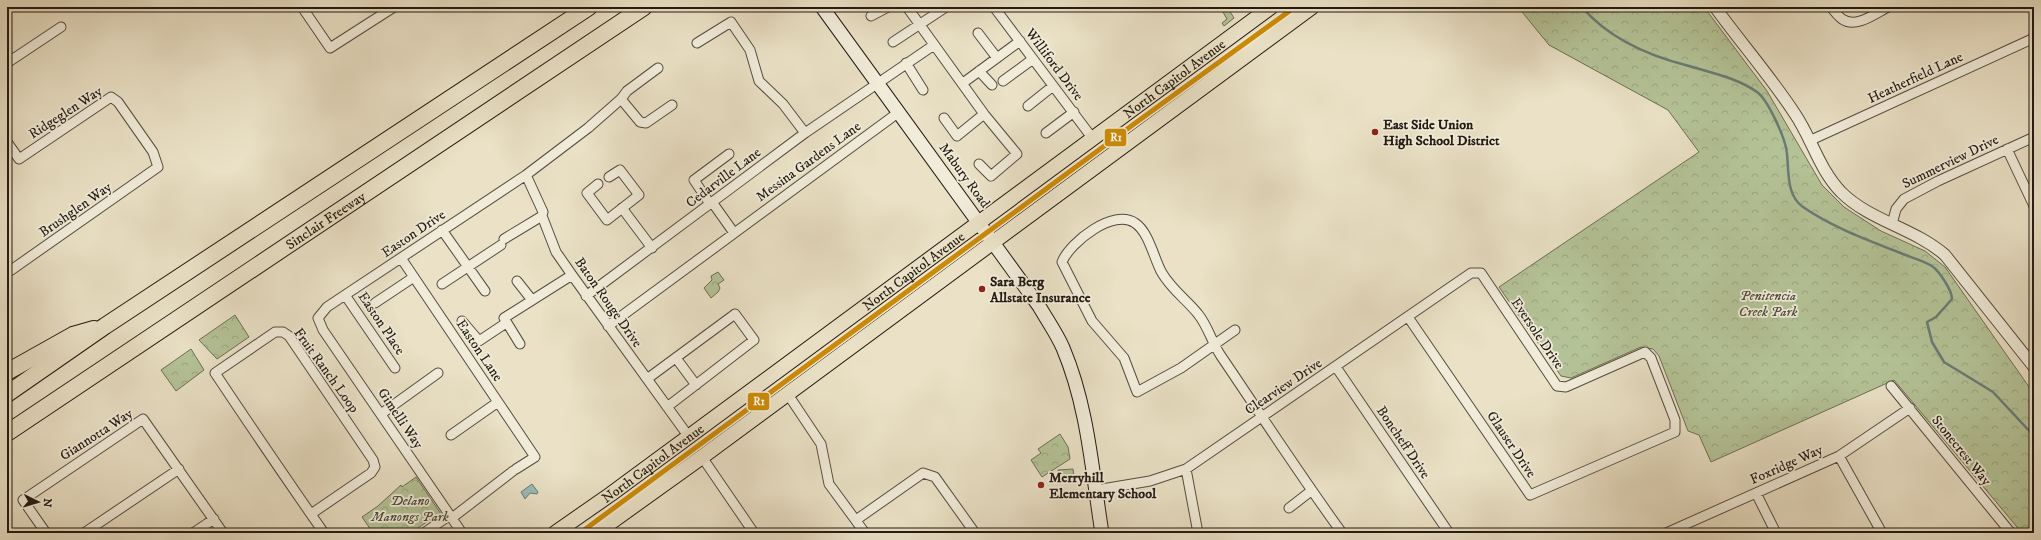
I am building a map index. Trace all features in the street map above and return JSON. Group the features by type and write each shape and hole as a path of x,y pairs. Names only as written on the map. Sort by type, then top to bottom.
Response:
{"highway":[{"path":"7,394 105,326 589,7"},
{"name":"Sinclair Freeway","path":"7,433 644,7"},
{"path":"7,372 73,335 105,326"},
{"path":"7,441 134,349"}],"main road":[{"name":"Mabury Road","path":"822,7 1039,306 1063,347 1078,388 1087,428 1102,533"},
{"name":"North Capitol Avenue","path":"555,533 689,437 1271,7"},
{"name":"North Capitol Avenue","path":"596,533 1312,7"}],"street":[{"path":"302,7 330,48 394,7"},
{"path":"872,16 888,7"},
{"path":"907,7 984,114 1017,154 991,176 979,164"},
{"path":"893,42 921,25 946,7"},
{"name":"Williford Drive","path":"994,7 1093,139"},
{"path":"1715,7 1775,84 1796,116 1827,176 1842,193 1863,209 1932,244 1945,254 2034,367"},
{"path":"1831,7 1842,19 1850,22 1859,21 1888,7"},
{"path":"697,43 731,22 750,50 759,82 784,104 805,133"},
{"path":"7,63 61,27"},
{"path":"978,33 997,58"},
{"name":"Heatherfield Lane","path":"1809,142 2034,38"},
{"path":"963,83 1020,41"},
{"name":"Cedarville Lane","path":"586,296 805,133 934,45"},
{"path":"1003,81 1034,59"},
{"path":"906,63 924,90"},
{"name":"Easton Drive","path":"318,318 328,307 345,295 526,175 588,128 621,99 627,91 658,68"},
{"path":"979,71 992,85"},
{"path":"1028,106 1053,86"},
{"name":"Ridgeglen Way","path":"7,142 19,159 111,97 118,102 153,152 158,168"},
{"path":"621,99 640,122 646,123 672,105"},
{"name":"Messina Gardens Lane","path":"608,326 899,112"},
{"path":"1046,133 1074,112"},
{"path":"944,118 957,136 984,114"},
{"name":"Summerview Drive","path":"1892,224 1896,209 1904,199 2034,137"},
{"path":"2007,149 2034,206"},
{"path":"729,154 694,180 734,233"},
{"name":"Brushglen Way","path":"7,273 158,168"},
{"path":"598,184 587,193 607,220 639,195 620,170 609,177"},
{"name":"Baton Rouge Drive","path":"526,175 543,212 542,216 556,252 586,296 689,437"},
{"path":"622,208 652,248"},
{"path":"442,284 542,216"},
{"path":"1235,330 1213,345 1181,368 1137,392 1124,358 1097,327 1085,308 1062,262 1065,256 1078,241 1091,231 1121,219 1136,223 1150,244 1162,273 1175,291 1198,314 1213,345 1311,491 1342,533"},
{"path":"442,230 485,291"},
{"name":"Easton Lane","path":"401,258 535,457 514,470 451,517"},
{"name":"Clearview Drive","path":"1096,490 1150,481 1186,469 1471,273"},
{"name":"Eversole Drive","path":"1471,273 1481,273 1557,386 1566,388 1645,352 1651,358 1675,420 1675,432"},
{"path":"520,344 504,318 572,275"},
{"path":"375,303 414,277"},
{"path":"517,281 532,300"},
{"name":"Easton Place","path":"345,295 395,368"},
{"path":"647,379 735,314 754,340 667,407"},
{"name":"Glauser Drive","path":"1408,317 1530,495 1675,432"},
{"name":"Gimelli Way","path":"318,318 323,330 462,533"},
{"path":"462,321 479,341 506,323"},
{"name":"Fruit Ranch Loop","path":"275,332 283,332 289,336 373,460 375,467 371,473 311,514 215,373 275,332"},
{"path":"676,358 696,385"},
{"name":"Boncheff Drive","path":"1336,367 1449,533"},
{"path":"381,414 438,373"},
{"name":"Stonecrest Way","path":"1891,386 2012,533"},
{"path":"787,393 821,444 829,484 865,533"},
{"path":"451,435 498,402"},
{"name":"Foxridge Way","path":"1666,533 1678,531 1756,493 1839,456 1910,408"},
{"name":"Giannotta Way","path":"46,533 23,500 142,419 179,469 223,533"},
{"path":"702,456 754,533"},
{"path":"1839,456 1882,533"},
{"path":"84,533 179,469"},
{"path":"1186,469 1198,533"},
{"path":"856,520 923,473 935,477 975,533"},
{"path":"1289,508 1311,491"},
{"path":"1756,493 1776,533"},
{"path":"311,514 324,533"},
{"path":"424,533 451,517"},
{"path":"193,533 214,519"}],"green space":[{"path":"1220,7 1227,7 1234,18 1224,26 1222,23 1227,19"},
{"name":"Penitencia Creek Park","path":"1518,7 1704,7 1767,91 1822,185 1844,207 1881,231 1925,251 1945,267 2034,394 2034,533 2022,533 1894,380 1711,462 1699,435 1688,431 1659,356 1653,349 1641,347 1571,378 1561,376 1499,287 1699,152 1668,110 1549,45"},
{"path":"718,272 724,280 718,284 720,288 718,292 711,298 704,288 712,280 711,276"},
{"path":"235,315 249,337 217,359 199,340"},
{"path":"191,349 204,370 176,391 161,370"},
{"path":"1060,434 1068,447 1070,459 1042,477 1031,460 1041,453 1038,449"},
{"path":"1073,469 1074,479 1059,481 1058,470"},
{"name":"Delano Manongs Park","path":"416,477 443,517 437,521 431,519 411,533 373,533 362,517 378,506 401,485 402,487"}],"water":[{"path":"532,484 538,492 537,494 530,493 525,499 521,492"}],"waterway":[{"path":"1582,7 1604,28 1631,45 1659,57 1733,79 1757,92 1766,103 1776,120 1786,147 1789,182 1798,202 1803,207 1837,227 1924,262 1935,268 1948,286 1952,299 1936,317 1927,322 1932,342 1944,362 1993,392 2034,436"}],"transit line":[{"name":"R1","path":"580,533 1295,7"}],"place":[{"name":"East Side Union High School District","path":"1375,132"},
{"name":"Sara Berg Allstate Insurance","path":"982,289"},
{"name":"Merryhill Elementary School","path":"1041,485"}]}
